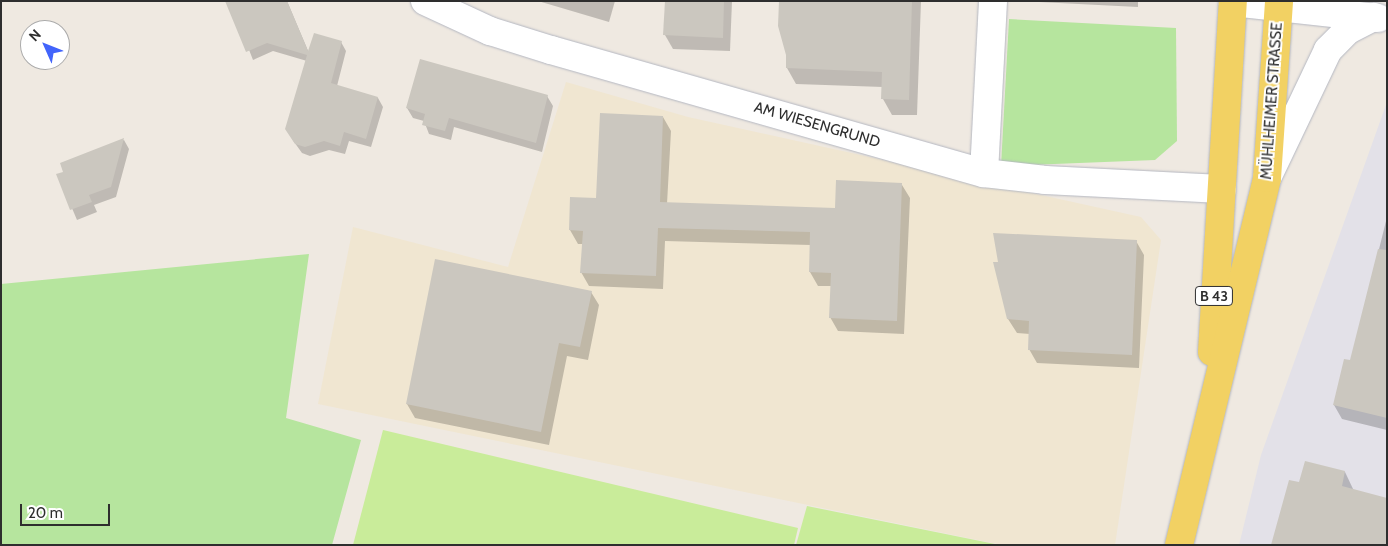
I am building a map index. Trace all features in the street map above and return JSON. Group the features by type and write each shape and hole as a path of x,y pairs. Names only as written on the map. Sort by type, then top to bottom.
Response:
{"main road":[{"name":"MÜHLHEIMER STRASSE","path":"1211,403 1212,327 1233,2"},
{"name":"MÜHLHEIMER STRASSE","path":"1179,545 1211,403 1267,178 1278,4"}],"street":[{"name":"AM WIESENGRUND","path":"425,1 490,31 551,50 984,172 1045,180 1222,189"},
{"path":"984,172 993,1"},
{"path":"1233,2 1278,4 1380,18"},
{"path":"1267,178 1328,50 1348,30 1380,18"}],"shaded area":[{"path":"566,82 688,117 1141,217 1161,240 1115,545 1002,545 318,404 353,227 508,267"},
{"path":"1387,102 1387,545 1239,545 1261,455"}],"green space":[{"path":"1009,19 1176,28 1177,141 1155,160 1001,166"},
{"path":"309,254 286,418 361,440 332,545 1,545 1,284"},
{"path":"383,430 798,528 794,545 353,545"},
{"path":"807,506 1000,545 796,545"}],"building":[{"path":"225,1 287,1 308,51 314,33 342,41 331,83 378,97 366,139 344,132 340,146 324,141 305,147 295,144 285,129 307,55 267,43 246,52"},
{"path":"665,1 724,1 723,38 663,35"},
{"path":"779,1 912,1 909,100 881,99 882,72 786,68 786,55 778,26"},
{"path":"420,59 548,95 536,143 449,118 445,131 422,125 425,114 406,108"},
{"path":"600,113 663,116 660,202 835,208 836,180 902,183 897,321 829,318 831,273 809,272 810,232 658,228 656,276 580,273 583,231 569,230 570,197 596,198"},
{"path":"124,138 111,187 89,195 92,202 70,210 56,174 63,172 60,163"},
{"path":"993,233 1137,240 1132,355 1028,350 1029,321 1007,319 993,262 998,262"},
{"path":"1378,249 1387,250 1387,418 1333,405 1344,359 1350,360"},
{"path":"435,259 592,291 580,347 559,343 541,432 406,404"},
{"path":"1305,461 1345,471 1342,486 1387,498 1387,545 1271,545 1289,480 1299,482"}]}
